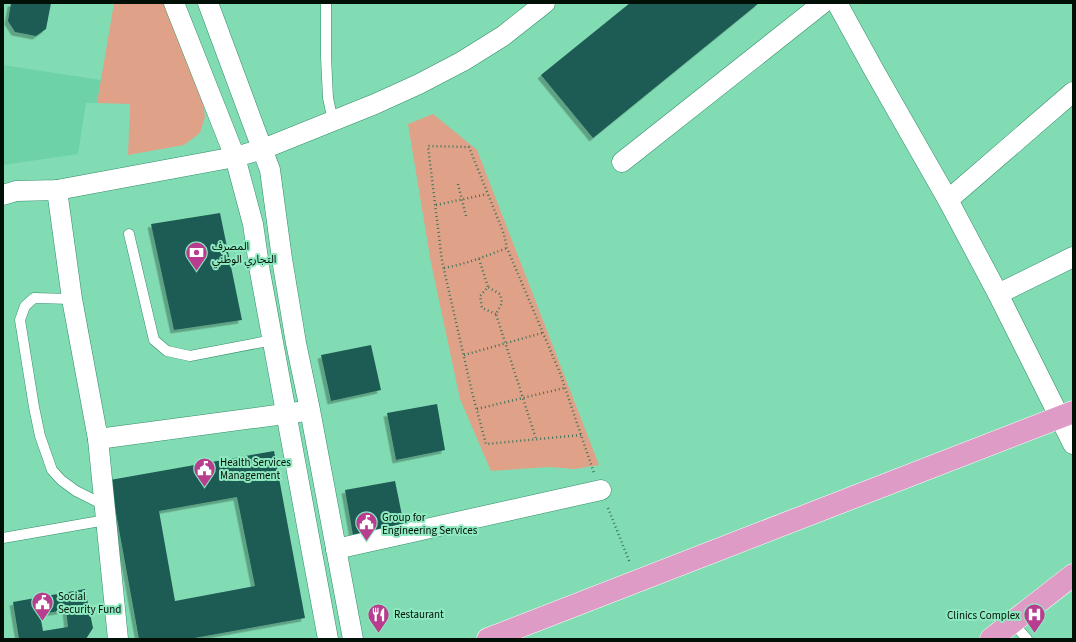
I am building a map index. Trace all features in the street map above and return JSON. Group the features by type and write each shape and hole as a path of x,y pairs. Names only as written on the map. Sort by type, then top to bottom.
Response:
{"main road":[{"path":"488,639 1066,415"},
{"path":"991,639 1073,575"}],"street":[{"path":"174,3 235,157 253,224 260,272 328,639"},
{"path":"208,3 270,170 282,259 296,343 353,639"},
{"path":"3,195 16,191 56,190 235,157 263,149 419,84 463,61 503,36 545,3"},
{"path":"622,162 801,9 823,3"},
{"path":"837,3 874,72 948,200 998,294 1066,415 1073,444"},
{"path":"948,200 1073,92"},
{"path":"56,190 72,299 98,439 118,639"},
{"path":"998,294 1073,257"},
{"path":"98,439 287,415 310,410"},
{"path":"336,549 601,490"}],"lane":[{"path":"326,3 328,98 333,121"},
{"path":"129,234 154,340 167,351 190,356 273,340"},
{"path":"72,299 34,298 25,306 20,320 21,327 40,436 52,470 62,480 105,512"},
{"path":"3,538 105,512"},
{"path":"1013,622 1027,639"}],"path":[{"path":"581,435 486,444 444,268 428,146 469,147 504,234 507,248 560,373 601,490 638,582"},
{"path":"458,184 466,216"},
{"path":"436,205 488,194"},
{"path":"444,268 458,266 507,248"},
{"path":"479,259 488,287 500,294 502,303 496,314 536,439"},
{"path":"488,287 480,296 482,308 496,314"},
{"path":"464,355 542,333"},
{"path":"477,409 564,388"}],"shaded area":[{"path":"114,3 168,3 202,94 205,117 200,133 184,145 128,155 130,104 97,103"},
{"path":"3,65 101,80 97,103 86,103 78,154 3,165"},
{"path":"433,114 477,150 599,465 575,469 549,467 491,471 460,399 431,263 408,124"}],"building":[{"path":"11,3 51,3 46,29 36,36 15,32 8,21"},
{"path":"630,3 759,3 593,138 541,75"},
{"name":"المصرف التجاري الوطني","path":"220,213 242,320 174,330 151,224"},
{"path":"371,345 381,390 331,401 321,355"},
{"path":"437,404 445,450 396,460 387,413"},
{"path":"274,451 305,618 189,639 139,639 110,480","holes":["237,497 255,586 175,601 159,511"]},
{"path":"395,481 404,525 353,535 345,490"},
{"path":"85,589 93,628 86,639 19,639 13,602","holes":["66,610 68,627 43,631 40,614"]}],"place":[{"name":"المصرف التجاري الوطني","path":"197,272"},
{"name":"Health Services Management","path":"205,488"},
{"name":"Group for Engineering Services","path":"367,542"},
{"name":"Social Security Fund","path":"42,622"},
{"name":"Restaurant","path":"379,634"},
{"name":"Clinics Complex","path":"1035,634"}]}
